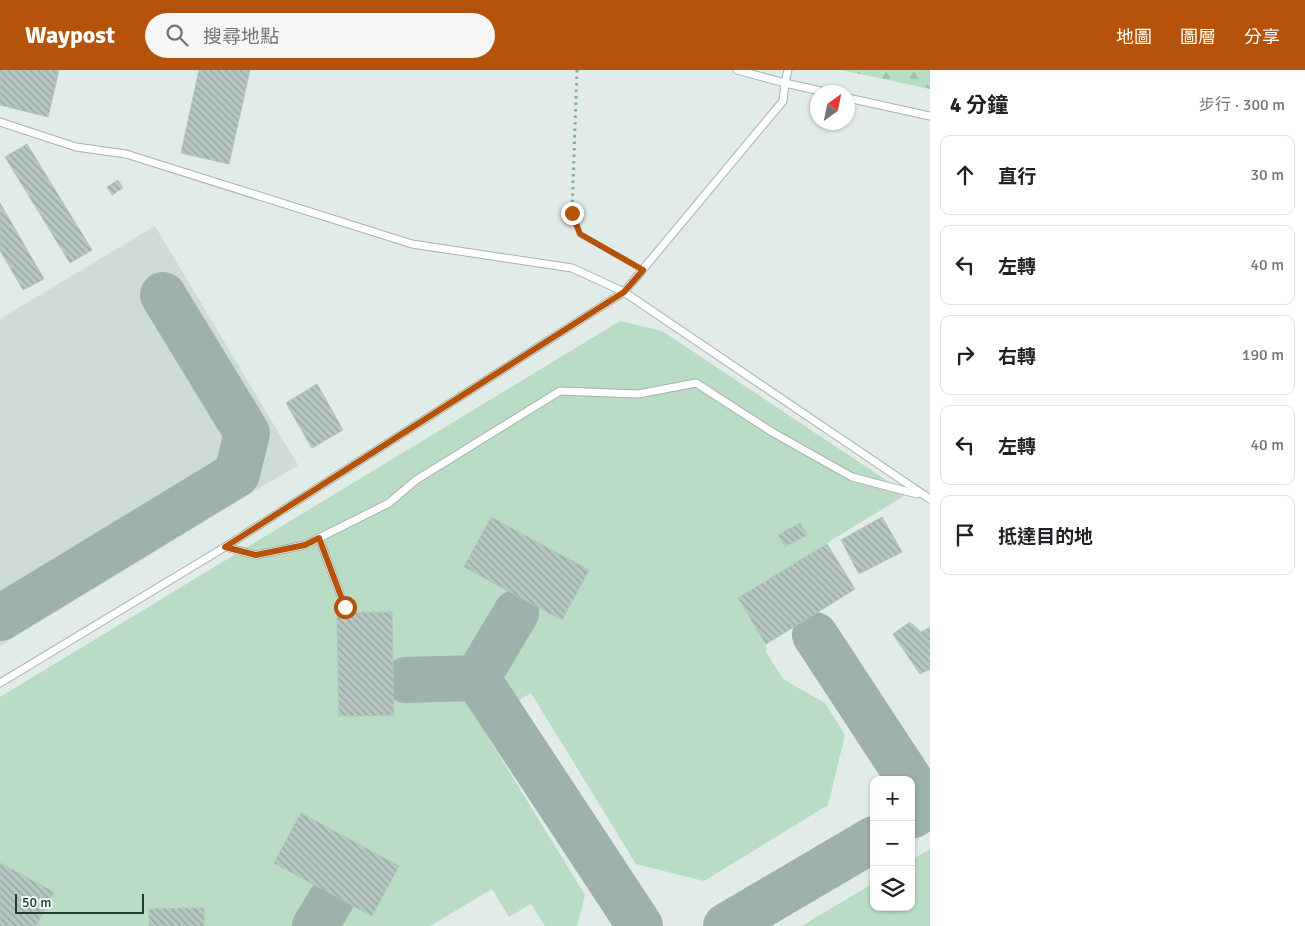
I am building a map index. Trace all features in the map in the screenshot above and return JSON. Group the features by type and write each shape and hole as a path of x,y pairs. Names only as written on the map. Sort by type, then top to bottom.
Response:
{"lane":[{"path":"736,70 810,89"},
{"path":"0,683 225,547 624,292 784,101 788,70"},
{"path":"855,100 930,116"},
{"path":"0,122 76,147 126,154 412,244 572,268 624,292 927,497"},
{"path":"225,547 256,555 305,545 389,503 416,480 560,391 638,394 696,383 772,432 852,476 927,497"},
{"path":"319,538 345,607"}],"path":[{"path":"577,70 572,213 580,234 643,270"}],"shaded area":[{"path":"155,226 298,465 0,646 0,319"}],"green space":[{"path":"841,70 930,70 930,89"},
{"path":"620,321 662,331 907,494 827,544 855,589 766,644 766,652 783,679 825,703 845,735 828,805 704,881 636,864 531,693 480,724 585,895 577,926 545,926 531,904 509,917 492,889 430,926 0,926 0,697"},
{"path":"930,849 930,926 801,926 870,885 870,911 915,911 915,858"}],"building":[{"path":"0,70 59,70 48,117 0,105"},
{"path":"199,70 250,70 229,164 181,153"},
{"path":"27,144 92,250 70,263 5,157"},
{"path":"118,180 123,188 112,195 107,187"},
{"path":"0,203 44,279 23,290 0,250"},
{"path":"317,384 343,430 312,448 286,403"},
{"path":"491,517 589,570 562,620 464,567"},
{"path":"882,517 902,552 859,574 841,540"},
{"path":"800,523 807,535 785,547 778,535"},
{"path":"827,544 855,589 766,644 738,598"},
{"path":"392,612 394,715 339,716 337,613"},
{"path":"910,622 921,632 930,627 930,669 920,674 893,634"},
{"path":"301,813 399,866 372,916 274,863"},
{"path":"0,863 54,892 36,926 0,926"},
{"path":"204,908 204,926 149,926 149,909"}],"taxiway":[{"path":"0,618 237,474 247,433 163,295"},
{"path":"406,680 477,678 516,613"},
{"path":"815,635 907,776"},
{"path":"477,678 640,926"},
{"path":"915,814 930,805"},
{"path":"726,926 870,841"},
{"path":"315,926 331,900"}],"route":[{"path":"345,607 319,538 305,545 256,555 225,547 624,292 643,270 580,234 572,213"}]}
